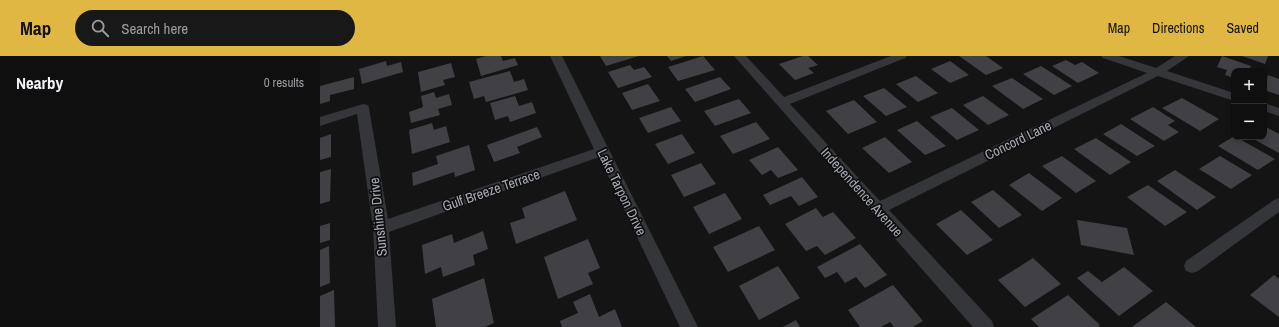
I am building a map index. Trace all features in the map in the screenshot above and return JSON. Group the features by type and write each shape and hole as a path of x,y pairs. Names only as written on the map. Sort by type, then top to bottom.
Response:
{"street":[{"name":"Lake Tarpon Drive","path":"556,56 689,327"},
{"name":"Independence Avenue","path":"740,56 985,327"},
{"path":"783,102 901,56"},
{"path":"1107,56 1231,96"},
{"name":"Concord Lane","path":"877,209 1158,72 1184,56"},
{"name":"Sunshine Drive","path":"320,122 363,108 381,228 387,327"},
{"path":"1267,108 1279,112"},
{"name":"Gulf Breeze Terrace","path":"381,228 602,151"},
{"path":"1192,266 1279,204"}],"building":[{"path":"486,56 501,56 503,61 515,58 518,65 481,76 476,59"},
{"path":"600,56 639,56 606,66"},
{"path":"667,56 686,56 671,61"},
{"path":"703,56 715,70 678,81 668,67"},
{"path":"803,56 808,56 818,65 808,68 814,73 795,80 779,64"},
{"path":"959,56 986,56 1003,68 986,75"},
{"path":"1222,56 1251,66 1250,68 1231,68 1231,77 1225,75 1227,70 1217,67"},
{"path":"1242,56 1268,56 1265,64"},
{"path":"1066,60 1075,65 1082,62 1099,73 1078,83 1052,66"},
{"path":"386,61 387,66 401,62 403,72 362,84 359,69"},
{"path":"950,61 969,75 950,83 931,69"},
{"path":"451,63 455,77 443,80 445,85 421,92 418,72"},
{"path":"630,65 634,70 644,67 652,77 618,88 608,72"},
{"path":"1041,66 1072,86 1054,95 1023,74"},
{"path":"510,71 514,82 524,79 528,90 486,102 484,96 474,99 469,82"},
{"path":"1268,75 1279,79 1279,95 1267,91"},
{"path":"916,76 938,93 918,102 896,84"},
{"path":"354,77 354,89 330,95 330,101 320,104 320,86"},
{"path":"720,77 731,89 695,102 685,89"},
{"path":"1012,78 1043,99 1023,109 992,86"},
{"path":"648,84 660,101 632,110 622,93"},
{"path":"884,88 907,107 886,116 863,96"},
{"path":"434,92 436,98 449,94 452,105 438,109 440,115 411,123 409,112 423,107 421,96"},
{"path":"515,96 519,106 532,102 536,113 510,122 508,116 495,120 490,103"},
{"path":"983,96 1009,115 988,125 963,105"},
{"path":"1182,98 1219,119 1200,131 1162,108"},
{"path":"739,99 751,113 715,126 704,111"},
{"path":"854,100 877,122 848,134 826,111"},
{"path":"671,107 681,121 648,133 639,118"},
{"path":"1153,107 1175,121 1168,125 1179,132 1164,141 1130,119"},
{"path":"952,108 979,130 957,140 930,117"},
{"path":"917,121 946,146 925,155 897,130"},
{"path":"756,122 770,139 733,154 720,136"},
{"path":"432,123 434,130 446,126 450,142 412,154 409,130"},
{"path":"1121,124 1155,146 1137,156 1103,134"},
{"path":"537,127 542,137 517,147 520,153 494,162 487,145"},
{"path":"1267,128 1279,134 1279,153 1255,140 1267,140"},
{"path":"331,134 331,157 320,160 320,138"},
{"path":"682,134 695,153 668,164 655,144"},
{"path":"885,137 912,162 889,173 862,148"},
{"path":"1096,138 1131,162 1110,175 1074,149"},
{"path":"1231,138 1231,140 1241,140 1275,159 1258,170 1218,146"},
{"path":"469,145 475,170 455,177 454,172 413,186 412,173 438,164 436,156"},
{"path":"778,147 798,170 778,178 771,170 762,175 749,160"},
{"path":"1062,156 1096,181 1076,193 1042,166"},
{"path":"1220,156 1252,175 1231,189 1199,169"},
{"path":"701,163 716,184 684,197 671,175"},
{"path":"331,169 330,201 320,204 320,172"},
{"path":"1175,170 1216,197 1197,210 1157,181"},
{"path":"1029,173 1062,198 1042,211 1009,185"},
{"path":"802,177 818,197 799,206 791,196 770,205 763,195"},
{"path":"1148,185 1187,212 1165,226 1127,197"},
{"path":"993,190 1022,215 999,228 971,202"},
{"path":"565,191 577,220 516,244 510,223 525,218 522,208"},
{"path":"725,193 742,219 709,234 693,207"},
{"path":"816,208 823,217 833,212 856,238 825,255 817,246 806,251 785,224"},
{"path":"961,210 993,240 967,255 936,224"},
{"path":"1077,220 1127,228 1134,255 1081,245"},
{"path":"330,223 330,240 320,243 320,226"},
{"path":"759,226 775,250 728,272 713,247"},
{"path":"483,231 488,249 473,255 475,265 443,277 441,267 425,274 422,245 452,234 454,243"},
{"path":"588,239 600,268 588,273 593,284 558,299 544,257"},
{"path":"860,244 887,275 865,288 856,277 845,283 837,272 825,278 817,267"},
{"path":"329,246 330,283 320,287 320,250"},
{"path":"1033,258 1061,284 1025,307 998,280"},
{"path":"778,266 800,298 759,320 739,286"},
{"path":"1124,267 1153,291 1119,316 1077,278 1088,271 1102,282"},
{"path":"1274,275 1279,279 1279,317 1250,295"},
{"path":"484,278 494,323 485,327 436,327 432,299"},
{"path":"893,285 923,321 913,327 894,327 890,322 881,327 860,327 848,310"},
{"path":"334,290 335,327 320,327 320,296"},
{"path":"590,294 599,317 615,309 622,327 562,327 560,321 578,313 573,302"},
{"path":"1068,295 1100,325 1098,327 1039,327 1031,319"},
{"path":"1166,302 1196,327 1132,327"},
{"path":"796,320 800,327 783,327"}]}
